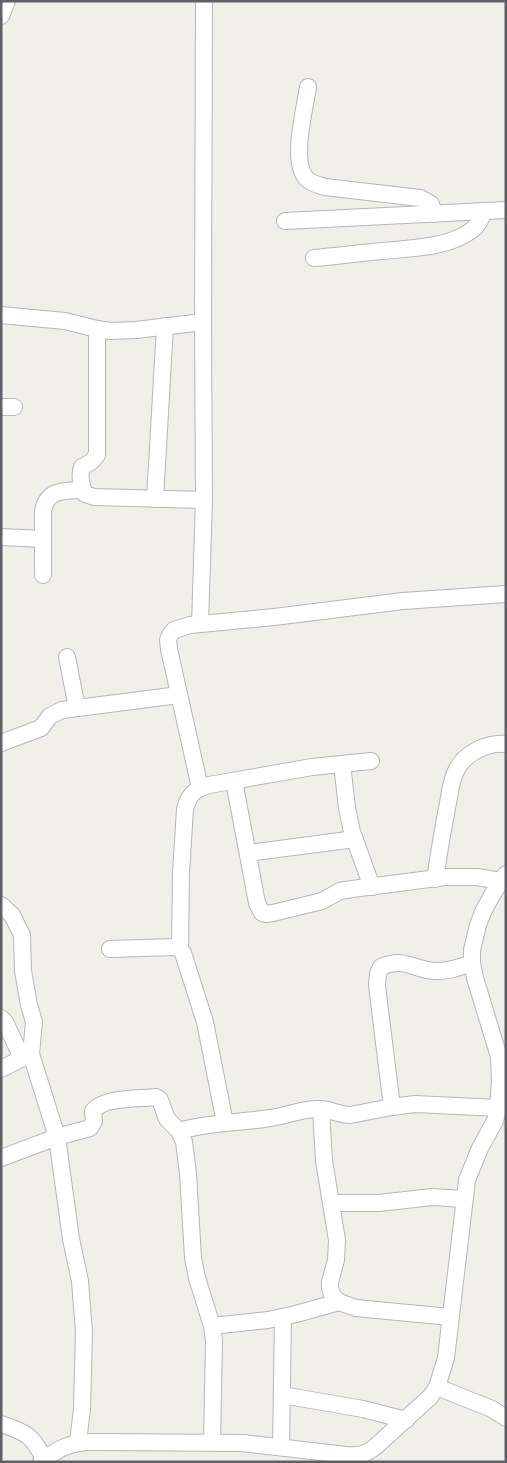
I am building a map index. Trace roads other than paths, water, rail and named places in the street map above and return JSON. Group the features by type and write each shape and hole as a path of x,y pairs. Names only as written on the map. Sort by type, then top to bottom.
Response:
{"street":[{"path":"1,16 7,1"},
{"path":"200,624 204,500 204,1"},
{"path":"308,87 299,145 299,157 303,173 308,180 325,187 420,198 431,204 434,214"},
{"path":"284,221 506,210"},
{"path":"314,258 424,247 444,242 472,230 478,224 484,211"},
{"path":"1,315 65,321 97,329 126,331 203,322"},
{"path":"155,499 165,326"},
{"path":"97,329 97,456 91,462 82,466 80,471 82,490 85,494 94,498 204,500"},
{"path":"44,575 44,503 48,498 61,492 82,490"},
{"path":"1,537 43,539"},
{"path":"200,788 169,649 168,640 174,630 190,625 403,601 506,594"},
{"path":"67,657 77,708"},
{"path":"1,743 41,728 50,716 56,713 77,708 179,696"},
{"path":"435,879 451,787 456,770 464,758 478,749 501,743 506,744"},
{"path":"225,1123 204,1022 180,949 181,873 185,809 188,799 192,793 209,785 372,760"},
{"path":"342,764 347,808 354,838 372,886"},
{"path":"234,781 257,903 262,913 266,914 322,901 340,891 372,886 460,876 503,878"},
{"path":"248,853 354,838"},
{"path":"1,1424 29,1436 37,1445 43,1460 52,1452 78,1442 242,1443 281,1447 309,1456 359,1456 368,1453 372,1454 430,1397 437,1387 446,1358 467,1180 480,1148 496,1121 498,1108 500,1080 498,1057 475,978 472,950 478,925 492,895 503,878"},
{"path":"1,905 12,915 22,935 23,971 34,1022 27,1056"},
{"path":"110,949 175,947 180,949"},
{"path":"392,1107 378,986 378,974 381,967 395,962 411,964 433,971 444,971 472,963"},
{"path":"1,1018 27,1056 57,1137 80,1281 84,1332 82,1409 78,1442"},
{"path":"1,1069 27,1056"},
{"path":"1,1158 57,1137 90,1128 94,1121 93,1111 96,1107 106,1102 156,1097 160,1100 167,1119 183,1137 186,1154 193,1258 197,1278 212,1326 214,1359 212,1442"},
{"path":"179,1131 200,1126 272,1118 312,1109 350,1115 415,1104 498,1108"},
{"path":"321,1109 324,1161 337,1240 330,1289 333,1296 339,1302 356,1308 450,1317"},
{"path":"332,1203 379,1204 432,1197 464,1199"},
{"path":"212,1326 283,1317 339,1302"},
{"path":"281,1447 283,1317"},
{"path":"437,1387 492,1409 506,1418"},
{"path":"282,1395 362,1408 406,1420"}]}
